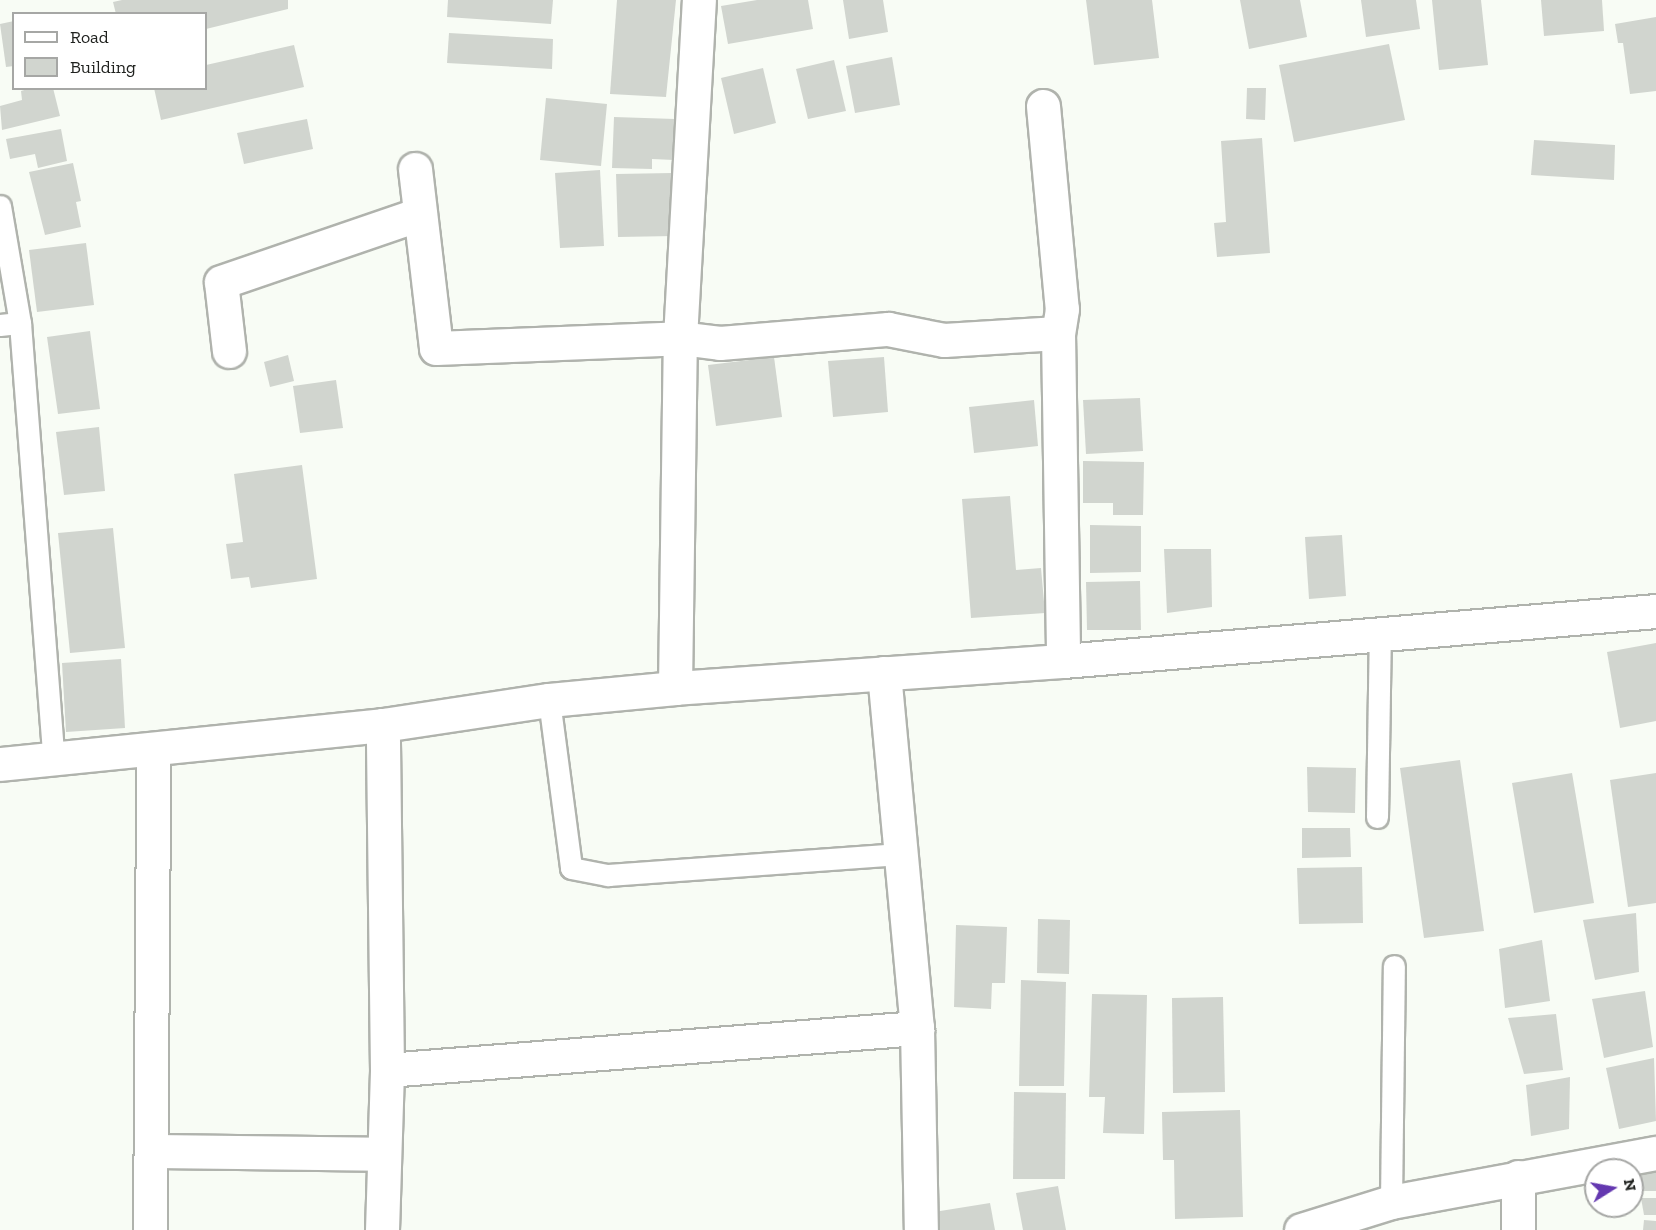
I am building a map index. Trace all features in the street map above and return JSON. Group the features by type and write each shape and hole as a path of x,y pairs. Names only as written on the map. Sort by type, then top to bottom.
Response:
{"street":[{"path":"675,688 680,338 699,0"},
{"path":"1043,106 1062,309 1058,333 1063,661"},
{"path":"415,170 436,348 680,338 720,343 888,329 944,340 1058,333"},
{"path":"229,351 221,282 420,214"},
{"path":"0,764 383,725 549,700 675,688 1063,661 1656,611"},
{"path":"884,673 903,855 916,1028 921,1230"},
{"path":"382,1230 387,1070 383,725"},
{"path":"150,1230 153,749"},
{"path":"387,1070 916,1028"},
{"path":"152,1151 383,1154"},
{"path":"1301,1230 1391,1202 1656,1153"},
{"path":"1518,1178 1518,1230"}],"lane":[{"path":"0,206 54,760"},
{"path":"1377,817 1380,635"},
{"path":"549,700 571,868 608,875 903,855"},
{"path":"1391,1202 1394,966"}],"building":[{"path":"122,0 288,0 288,9 207,29 207,12 116,12 113,2"},
{"path":"448,0 553,0 551,24 447,17"},
{"path":"617,0 676,0 666,97 610,94"},
{"path":"757,0 808,0 813,29 728,44 721,6"},
{"path":"843,0 883,0 888,32 849,39"},
{"path":"1086,0 1152,0 1159,58 1094,65"},
{"path":"1240,0 1300,0 1307,37 1249,49"},
{"path":"1361,0 1416,0 1420,29 1366,37"},
{"path":"1432,0 1481,0 1488,65 1439,70"},
{"path":"1541,0 1602,0 1604,31 1544,36"},
{"path":"1656,17 1656,91 1630,94 1623,43 1618,43 1615,24"},
{"path":"12,21 12,66 6,67 0,24"},
{"path":"449,33 553,39 552,69 447,63"},
{"path":"1389,44 1405,120 1294,142 1279,65"},
{"path":"294,45 304,87 161,120 154,90 207,90 207,65"},
{"path":"892,57 900,105 855,113 846,66"},
{"path":"834,60 846,111 808,119 796,69"},
{"path":"763,68 776,123 734,134 721,78"},
{"path":"1247,88 1266,88 1265,120 1246,119"},
{"path":"54,90 60,116 2,130 0,106 22,100 21,91"},
{"path":"546,98 607,104 601,166 540,160"},
{"path":"614,117 675,119 674,160 652,159 652,169 612,168"},
{"path":"307,119 313,149 244,164 237,133"},
{"path":"61,129 67,161 38,168 35,154 10,159 6,139"},
{"path":"1262,138 1270,253 1217,257 1214,223 1226,222 1221,141"},
{"path":"1534,140 1615,145 1614,180 1531,175"},
{"path":"73,163 81,201 76,202 81,227 45,235 29,172"},
{"path":"600,170 604,246 560,248 555,173"},
{"path":"672,173 674,236 618,237 616,174"},
{"path":"86,243 94,305 37,312 29,250"},
{"path":"90,331 100,409 58,414 47,337"},
{"path":"288,355 294,381 270,387 264,362"},
{"path":"774,357 782,417 716,426 708,365"},
{"path":"884,357 888,412 833,417 828,361"},
{"path":"336,380 343,428 300,433 293,386"},
{"path":"1140,398 1143,451 1086,454 1083,400"},
{"path":"1034,400 1038,446 974,453 969,407"},
{"path":"99,427 105,491 64,495 56,432"},
{"path":"1083,461 1144,462 1143,515 1113,515 1113,503 1083,503"},
{"path":"302,465 317,579 251,588 249,577 231,579 226,544 243,542 234,474"},
{"path":"1010,496 1016,570 1041,568 1045,613 971,618 962,499"},
{"path":"1090,525 1141,526 1141,572 1090,573"},
{"path":"113,528 125,648 70,653 58,533"},
{"path":"1342,535 1346,596 1309,599 1305,537"},
{"path":"1164,549 1211,549 1212,607 1167,613"},
{"path":"1140,581 1141,630 1087,630 1086,582"},
{"path":"1656,643 1656,721 1620,728 1607,652"},
{"path":"121,659 125,728 66,732 62,663"},
{"path":"1460,760 1484,931 1424,938 1400,768"},
{"path":"1307,767 1356,768 1355,813 1308,812"},
{"path":"1572,773 1594,903 1534,913 1512,783"},
{"path":"1656,773 1656,903 1628,907 1610,780"},
{"path":"1302,828 1350,828 1351,857 1302,858"},
{"path":"1362,867 1363,923 1299,924 1297,868"},
{"path":"1636,913 1639,972 1595,980 1583,920"},
{"path":"1038,919 1070,920 1069,974 1037,973"},
{"path":"956,925 1007,927 1005,983 992,983 991,1009 954,1007"},
{"path":"1542,940 1550,1001 1505,1008 1499,949"},
{"path":"1021,980 1066,982 1064,1086 1019,1086"},
{"path":"1645,991 1653,1047 1604,1058 1592,999"},
{"path":"1092,994 1147,995 1144,1134 1103,1133 1105,1097 1089,1097"},
{"path":"1223,997 1225,1092 1173,1093 1172,998"},
{"path":"1556,1014 1563,1070 1524,1074 1508,1018"},
{"path":"1654,1058 1656,1121 1619,1129 1606,1068"},
{"path":"1570,1077 1569,1129 1531,1136 1526,1085"},
{"path":"1014,1092 1066,1093 1065,1179 1013,1179"},
{"path":"1240,1110 1243,1217 1175,1219 1174,1160 1163,1160 1162,1112"},
{"path":"1656,1171 1656,1191 1644,1191 1644,1172"},
{"path":"1058,1186 1066,1230 1023,1230 1016,1193"},
{"path":"1644,1198 1656,1198 1656,1215 1644,1215"},
{"path":"990,1203 995,1230 937,1230 934,1212"},
{"path":"1644,1220 1656,1221 1656,1230 1643,1230"}]}
